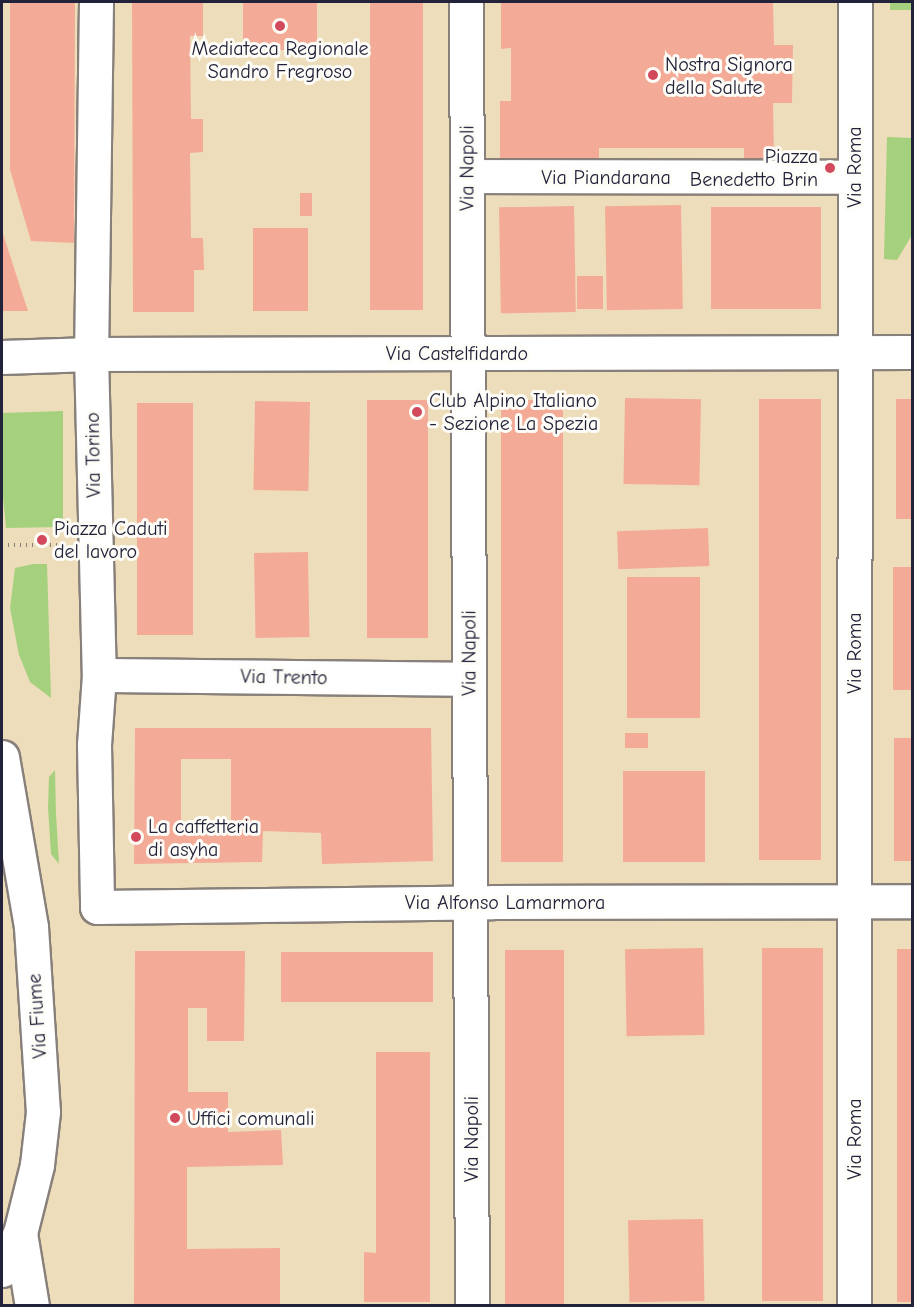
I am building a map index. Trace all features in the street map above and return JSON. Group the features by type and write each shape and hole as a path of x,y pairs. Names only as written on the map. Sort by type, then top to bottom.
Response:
{"street":[{"name":"Via Torino","path":"96,2 91,354 94,547 99,675 94,745 97,907"},
{"name":"Via Napoli","path":"466,2 472,1305"},
{"name":"Via Roma","path":"854,1305 855,2"},
{"name":"Via Piandarana","path":"467,176 854,177"},
{"name":"Via Castelfidardo","path":"2,357 91,354 912,352"},
{"name":"Via Trento","path":"99,675 469,679"},
{"name":"Via Fiume","path":"2,757 31,927 43,1112 37,1165 20,1233 2,1270"},
{"name":"Via Alfonso Lamarmora","path":"97,907 470,902 912,901"},
{"path":"20,1233 32,1305"}],"path":[{"path":"2,545 94,547"}],"green space":[{"path":"890,2 912,2 912,10 890,10"},
{"path":"887,137 912,138 912,235 897,260 884,259"},
{"path":"63,411 63,527 6,528 2,486 2,413"},
{"path":"47,564 51,698 30,682 19,655 10,608 15,568"},
{"path":"55,770 59,864 51,854 48,807 49,777"}],"building":[{"path":"10,2 75,2 74,243 31,241 10,170"},
{"path":"132,2 203,2 203,36 190,36 191,119 203,119 203,152 190,153 191,238 203,238 204,270 194,270 194,312 133,312"},
{"name":"Mediateca Regionale Sandro Fregroso","path":"243,2 317,2 317,50 243,50"},
{"path":"370,2 423,2 423,310 370,310"},
{"name":"Nostra Signora della Salute","path":"501,2 773,2 774,45 793,45 792,103 773,103 774,159 744,159 744,148 599,148 599,162 500,162 500,101 511,101 511,48 501,49"},
{"path":"300,193 312,193 312,216 300,216"},
{"path":"681,205 683,309 607,310 605,206"},
{"path":"574,206 576,312 501,313 499,207"},
{"path":"711,207 821,207 821,309 711,309"},
{"path":"253,228 308,228 308,311 253,311"},
{"path":"2,231 28,311 2,311"},
{"path":"577,276 603,276 603,309 577,309"},
{"path":"625,398 701,399 699,485 623,484"},
{"path":"759,399 821,399 821,860 759,860"},
{"path":"896,399 912,399 912,519 896,519"},
{"path":"367,400 428,400 428,638 367,638"},
{"path":"501,400 563,400 563,862 501,862"},
{"path":"255,401 310,402 308,491 253,490"},
{"path":"137,403 193,403 193,635 137,635"},
{"path":"708,528 709,566 618,569 617,531"},
{"path":"308,552 309,637 255,638 254,553"},
{"path":"893,567 912,567 912,690 893,690"},
{"path":"627,577 700,577 700,718 627,718"},
{"path":"135,728 431,728 433,861 322,864 321,833 263,831 262,862 134,864","holes":["181,759 231,759 231,832 181,832"]},
{"path":"625,733 648,733 648,748 625,748"},
{"path":"894,738 912,738 912,861 894,861"},
{"path":"623,771 705,771 705,862 623,862"},
{"path":"703,948 705,1035 627,1036 625,949"},
{"path":"762,948 823,948 823,1301 762,1301"},
{"path":"897,949 912,949 912,1302 897,1302"},
{"path":"505,950 564,950 564,1305 505,1305"},
{"path":"135,951 245,951 244,1041 207,1041 207,1008 188,1008 188,1092 228,1092 228,1132 281,1130 283,1165 187,1167 187,1249 280,1248 280,1306 134,1305"},
{"path":"281,952 433,952 433,1002 281,1002"},
{"path":"376,1052 430,1052 430,1302 364,1302 364,1252 376,1253"},
{"path":"703,1219 704,1301 629,1302 628,1220"}],"place":[{"name":"Mediateca Regionale Sandro Fregroso","path":"280,26"},
{"name":"Nostra Signora della Salute","path":"653,75"},
{"name":"Piazza Benedetto Brin","path":"830,168"},
{"name":"Club Alpino Italiano - Sezione La Spezia","path":"417,412"},
{"name":"Piazza Caduti del lavoro","path":"42,540"},
{"name":"La caffetteria di asyha","path":"136,837"},
{"name":"Uffici comunali","path":"175,1118"}]}
